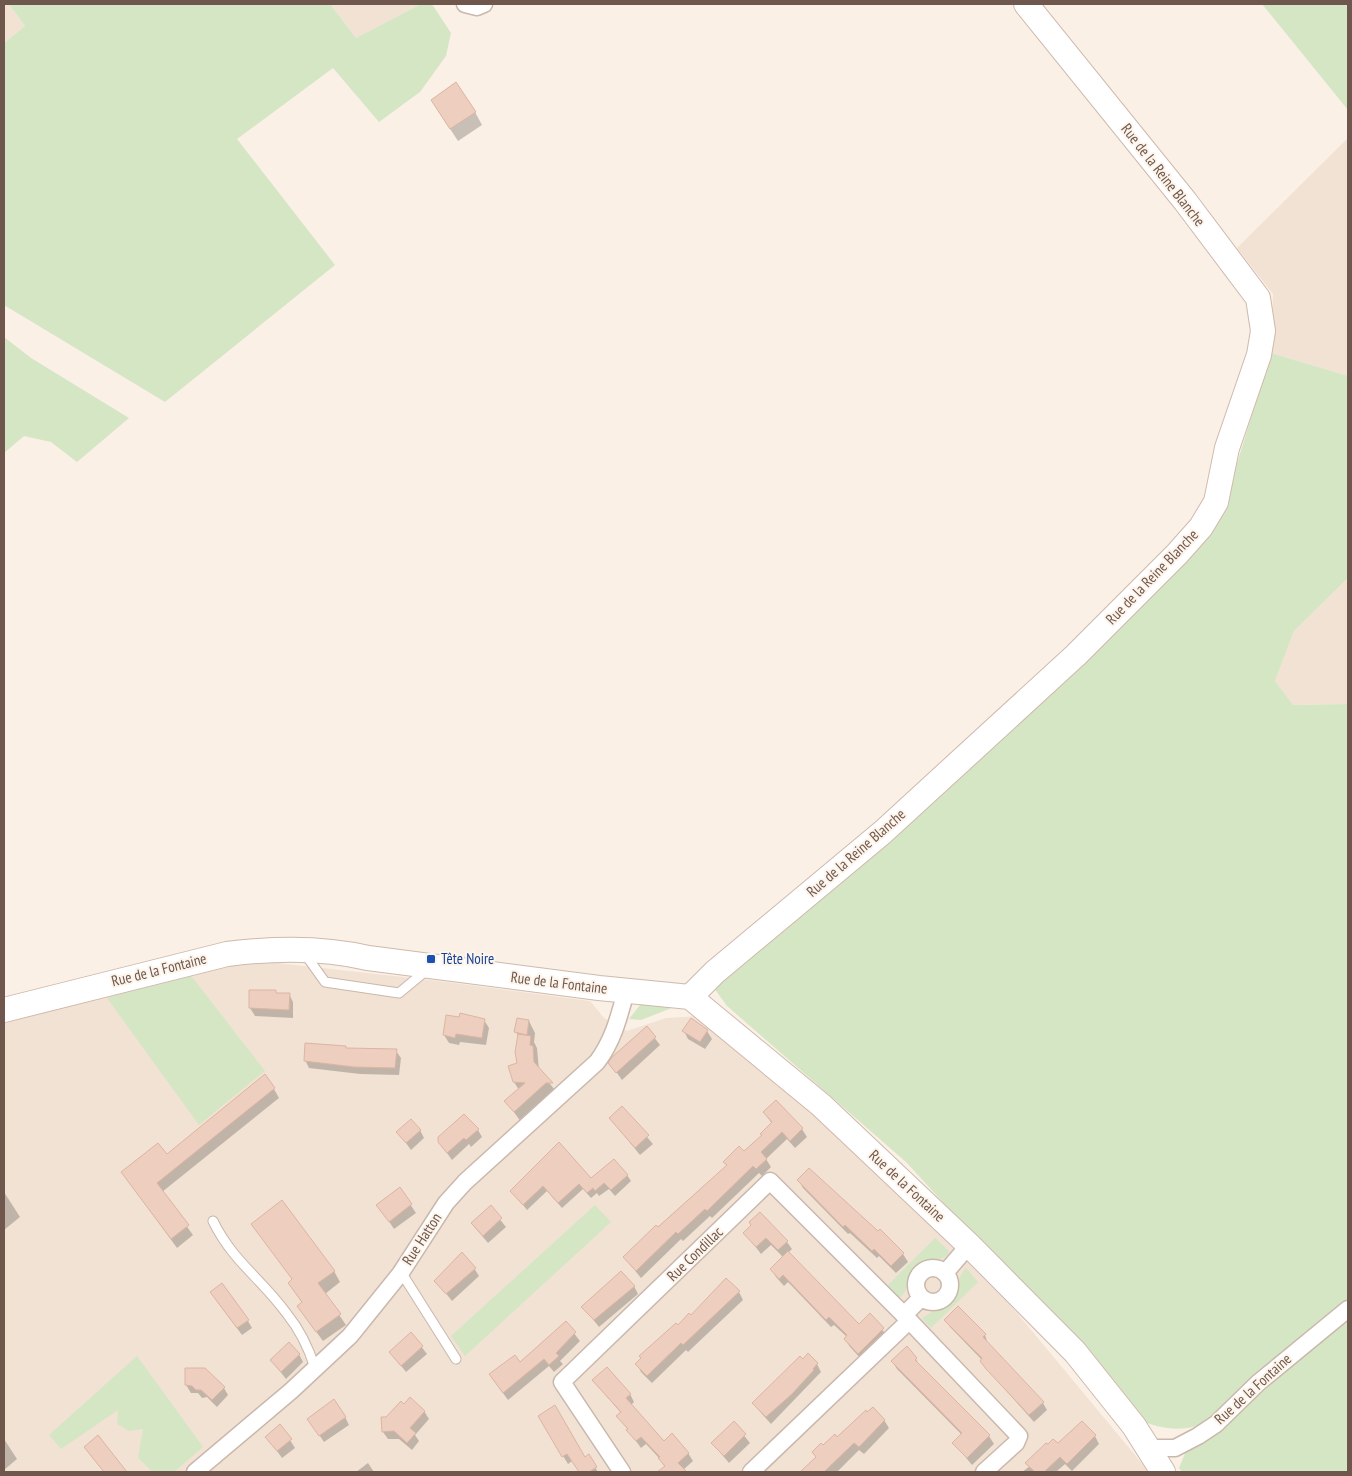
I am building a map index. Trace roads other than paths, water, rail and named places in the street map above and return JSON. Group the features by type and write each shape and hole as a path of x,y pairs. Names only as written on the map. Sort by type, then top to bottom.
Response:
{"street":[{"path":"465,4 477,7 484,4"},
{"name":"Rue de la Reine Blanche","path":"690,997 715,972 882,832 1076,655 1177,554 1201,527 1216,502 1227,448 1258,355 1263,330 1258,298 1185,201 1026,4"},
{"name":"Rue de la Fontaine","path":"4,1010 227,954 260,950 302,949 348,953 432,966 626,991 690,997 707,1008 821,1105 969,1245 1075,1352 1155,1459 1204,1432 1316,1333 1348,1309"},
{"name":"Rue Hatton","path":"195,1472 350,1336 401,1272 453,1196 597,1062 607,1049 617,1025 626,991"},
{"name":"Rue Condillac","path":"622,1472 562,1382 770,1182 910,1322 1019,1436 1016,1443 984,1472"},
{"path":"945,1273 969,1245"},
{"path":"935,1268 945,1273 950,1283 947,1294 943,1299 932,1302 921,1298 915,1283 920,1273 935,1268"},
{"path":"753,1471 910,1322 921,1298"}],"lane":[{"path":"302,949 325,982 388,992 399,993 432,966"},
{"path":"213,1221 224,1244 287,1313 309,1349 315,1368"},
{"path":"401,1272 456,1359"}],"place":[{"name":"Tête Noire","path":"431,959"}]}
